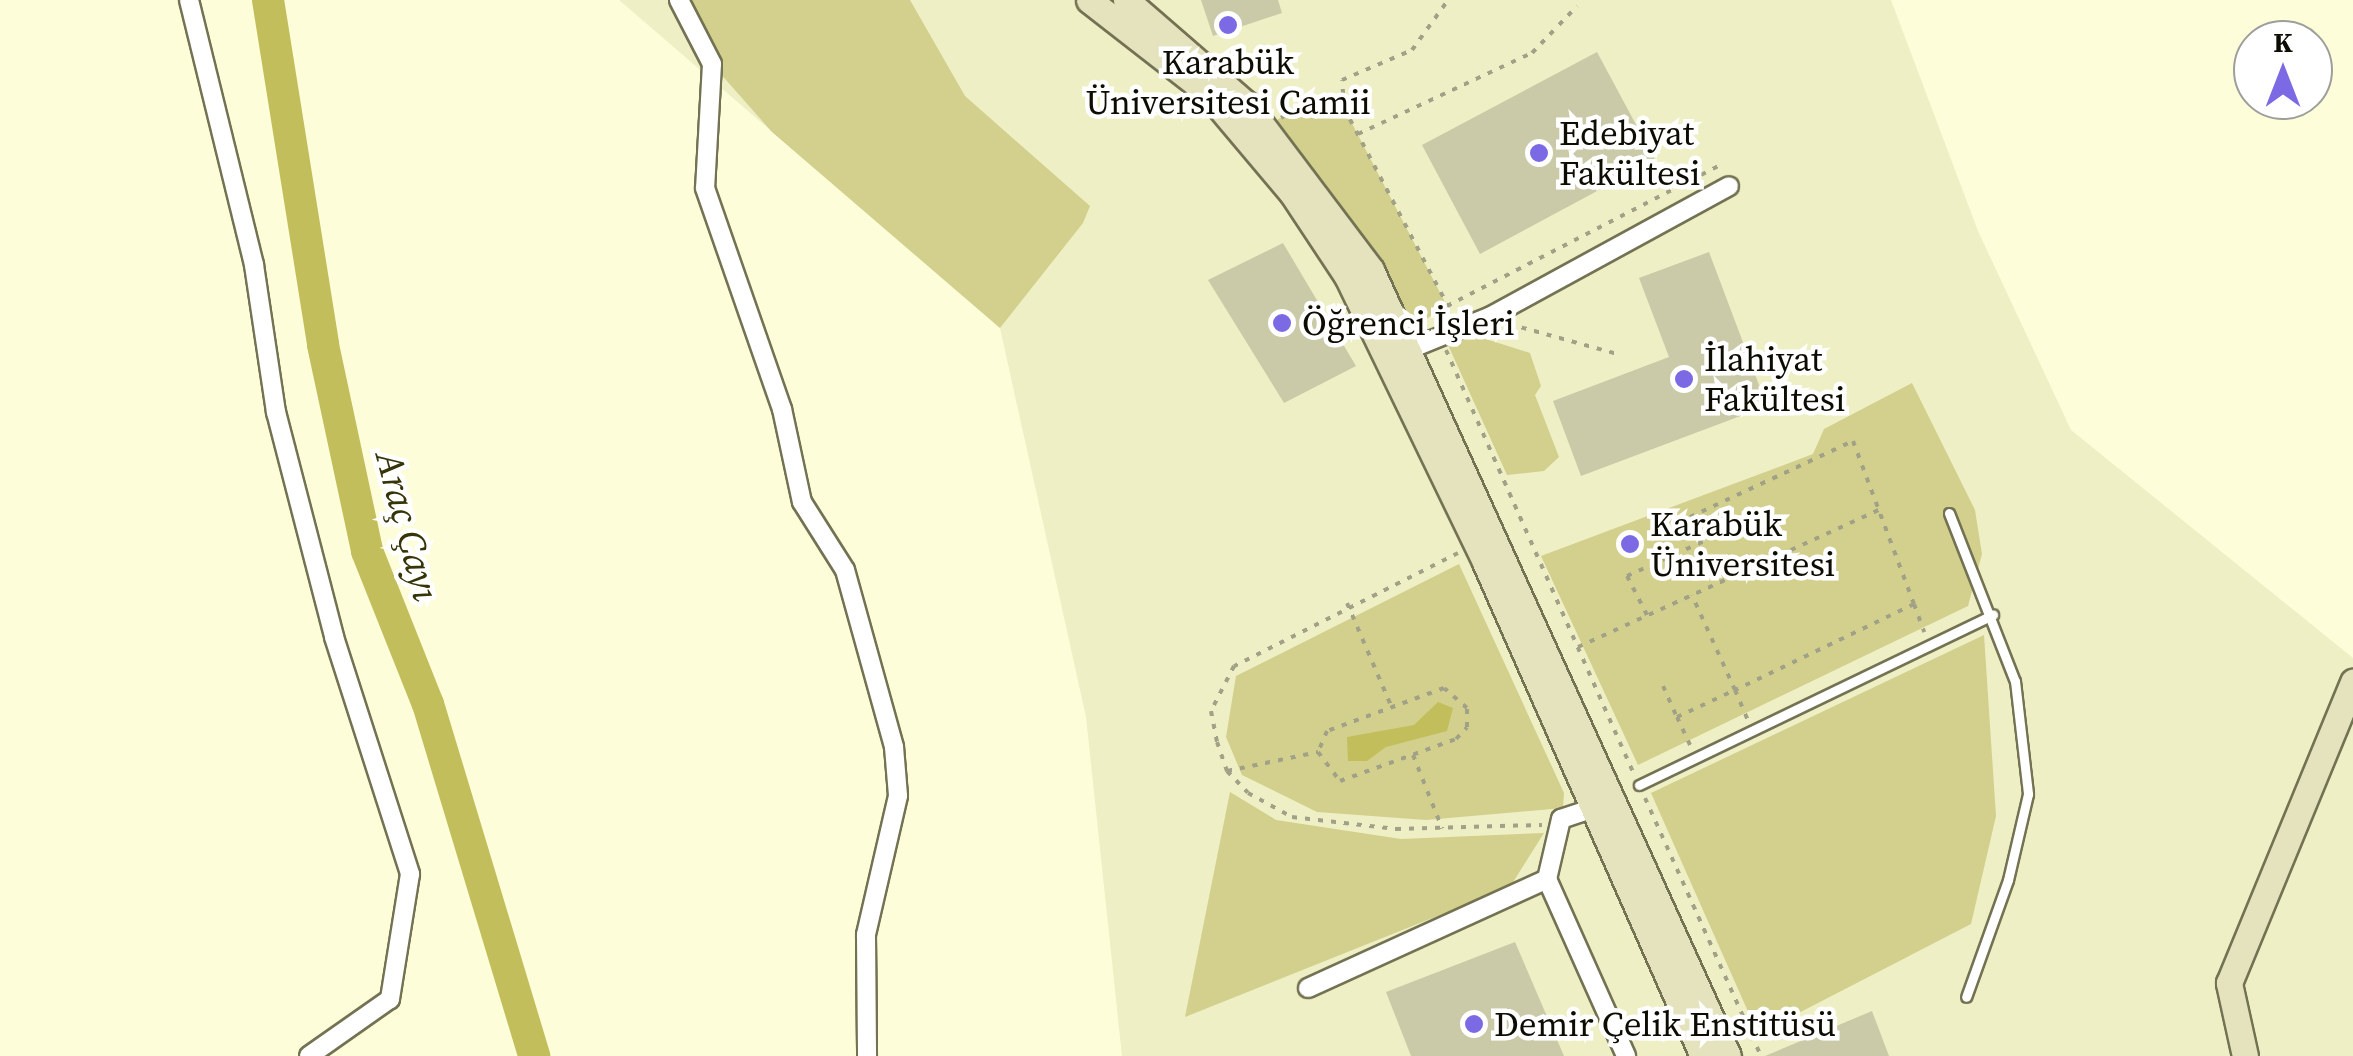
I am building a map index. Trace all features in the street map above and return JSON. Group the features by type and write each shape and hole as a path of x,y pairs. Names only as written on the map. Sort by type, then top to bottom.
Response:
{"main road":[{"path":"1089,0 1206,92 1243,135 1399,353"},
{"path":"1126,0 1246,104 1304,174 1370,270 1399,353 1602,806 1703,1056"},
{"path":"2245,1056 2229,982 2353,682"},
{"path":"1602,806 1728,1056"}],"street":[{"path":"189,0 254,265 276,412 340,654 410,874 390,999 309,1056"},
{"path":"679,0 712,64 705,188 777,392 802,502 845,570 894,747 898,796 866,934 867,1056"},
{"path":"1399,353 1438,332 1460,330 1491,316 1729,186"},
{"path":"1602,806 1557,825 1547,879 1626,1056"},
{"path":"1308,988 1547,879"}],"lane":[{"path":"1950,514 1993,616 2014,681 2028,794 2008,880 1966,997"},
{"path":"1639,785 1993,616"}],"path":[{"path":"1448,0 1412,50 1342,80 1344,108 1460,330"},
{"path":"1358,134 1532,52 1577,6"},
{"path":"1277,120 1296,108 1344,108"},
{"path":"1447,306 1720,165"},
{"path":"1491,316 1617,354"},
{"path":"1438,332 1761,1056"},
{"path":"1647,616 1627,576 1704,541 1690,517 1854,441 1930,646"},
{"path":"1578,647 1881,509"},
{"path":"1454,534 1463,553 1347,603 1234,666 1216,690 1211,711 1226,771 1292,817 1442,828 1557,825"},
{"path":"1692,595 1753,731"},
{"path":"1347,603 1392,708"},
{"path":"1677,717 1914,604"},
{"path":"1663,686 1696,758"},
{"path":"1444,688 1468,708 1467,727 1456,739 1340,782 1318,752 1327,732 1444,688"},
{"path":"1226,771 1318,752"},
{"path":"1413,754 1442,828"}],"shaded area":[{"name":"Karabük Üniversitesi","path":"619,0 1891,0 1978,231 2071,430 2353,658 2353,1056 1122,1056 1086,717 1000,328"},
{"path":"679,0 910,0 965,96 1090,206 1083,223 1000,328 772,132 712,64"},
{"path":"1296,108 1344,108 1447,306 1412,328 1380,260 1277,120"},
{"path":"1470,334 1530,353 1541,386 1535,395 1559,457 1544,471 1507,475 1448,345"},
{"path":"1912,383 1975,510 1982,554 1968,606 1638,765 1541,556 1813,454 1824,429"},
{"path":"1459,564 1564,793 1563,808 1426,820 1317,812 1242,775 1226,737 1236,676"},
{"path":"1984,635 1996,816 1971,924 1758,1034 1651,793"},
{"path":"1438,702 1453,708 1447,731 1386,747 1367,761 1348,761 1347,737 1414,725"},
{"path":"1230,792 1276,820 1401,839 1544,833 1510,887 1185,1017"}],"building":[{"name":"Karabük Üniversitesi Camii","path":"1201,0 1278,0 1282,13 1213,36"},
{"name":"Edebiyat Fakültesi","path":"1597,52 1655,160 1480,254 1422,145"},
{"name":"Öğrenci İşleri","path":"1283,243 1356,366 1284,403 1208,280"},
{"name":"İlahiyat Fakültesi","path":"1709,252 1767,406 1581,476 1553,401 1669,357 1639,278"},
{"name":"Demir Çelik Enstitüsü","path":"1515,942 1564,1056 1411,1056 1386,992"},
{"path":"1872,1011 1889,1056 1765,1056"}],"waterway":[{"name":"Araç Çayı","path":"268,0 323,345 367,551 428,704 534,1056"}],"place":[{"name":"Karabük Üniversitesi Camii","path":"1228,25"},
{"name":"Edebiyat Fakültesi","path":"1539,153"},
{"name":"Öğrenci İşleri","path":"1282,323"},
{"name":"İlahiyat Fakültesi","path":"1684,379"},
{"name":"Karabük Üniversitesi","path":"1630,544"},
{"name":"Demir Çelik Enstitüsü","path":"1474,1024"}]}
